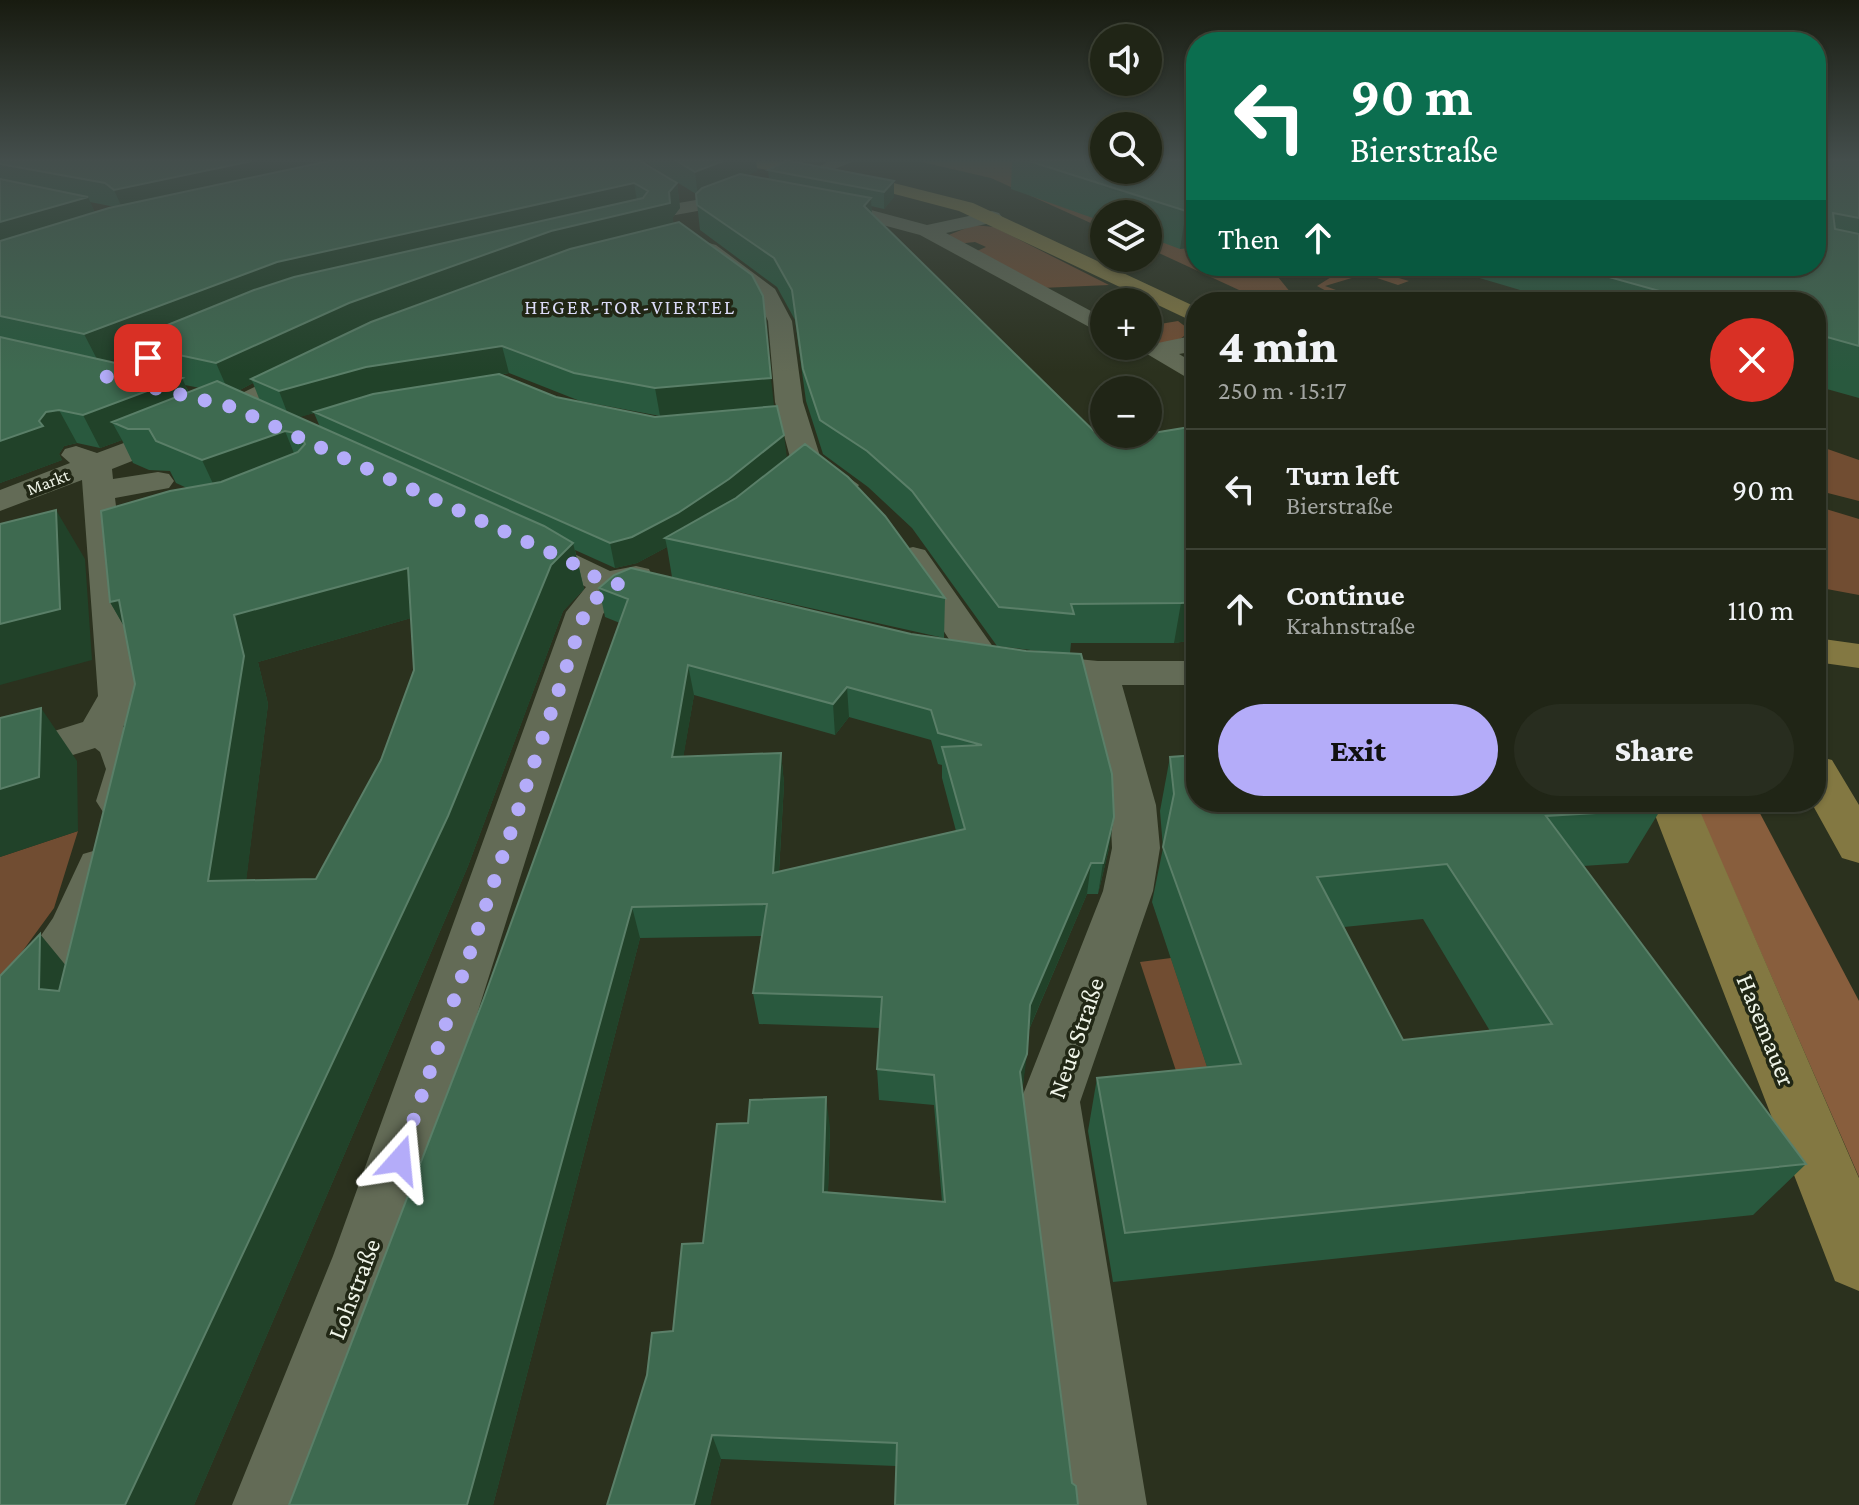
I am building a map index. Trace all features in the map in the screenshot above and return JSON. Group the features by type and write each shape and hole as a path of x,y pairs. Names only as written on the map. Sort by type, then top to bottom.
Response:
{"main road":[{"path":"1021,231 1186,311"},
{"path":"1156,272 1197,292"},
{"path":"1826,651 1859,656"},
{"path":"1826,788 1859,846"},
{"name":"Hasemauer","path":"1677,812 1859,1257"}],"street":[{"path":"709,231 767,294 780,321 777,417 797,471 836,479 867,506"},
{"path":"927,231 1090,320"},
{"path":"1162,347 1186,344"},
{"name":"Markt","path":"0,501 90,470 198,425 341,353"},
{"path":"1162,357 1186,370"},
{"path":"189,397 232,407 275,426"},
{"path":"90,470 158,481"},
{"name":"Markt","path":"90,470 103,537 119,696 99,732"},
{"path":"498,528 569,561 600,580 623,580 694,598"},
{"path":"895,536 922,568 957,626 983,661"},
{"name":"Lohstraße","path":"271,1505 623,580"},
{"path":"939,653 983,661 1098,673 1186,673"},
{"name":"Neue Straße","path":"1098,673 1133,805 1136,848 1128,891 1050,1102 1108,1505"},
{"path":"0,763 99,732 120,744 128,769 94,892 22,1011 0,1036"}],"shaded area":[{"path":"958,231 1002,231 1109,285 1041,288 977,251 986,247 975,242 956,244 946,236"},
{"path":"1162,239 1186,246 1186,266 1162,254"},
{"path":"1209,276 1280,276 1290,292 1243,292"},
{"path":"1333,276 1358,276 1325,286 1342,292 1328,292 1317,286"},
{"path":"1371,276 1392,276 1409,281 1398,285"},
{"path":"1178,321 1186,327 1186,334 1162,345 1162,324"},
{"path":"1826,448 1859,460 1859,501 1826,493"},
{"path":"1826,509 1859,519 1859,595 1826,589"},
{"path":"1699,812 1759,812 1859,1001 1859,1177"},
{"path":"78,831 54,908 0,982 0,857"},
{"path":"1171,958 1224,1117 1182,1089 1140,962"}],"building":[{"path":"32,231 416,231 277,262 84,334 0,316 0,241"},
{"path":"496,231 550,231 349,303 216,363 123,343 294,277"},
{"path":"642,231 692,231 752,275 763,296 771,378 655,388 574,373 502,346 366,367 279,391 251,379 371,322 570,249"},
{"path":"735,231 890,231 1090,427 1090,448 1162,448 1162,432 1186,428 1186,603 1071,604 1074,614 999,607 912,491 867,451 820,420 803,369 792,290 774,258"},
{"path":"1826,231 1859,234 1859,346 1826,337 1826,292 1663,292 1605,276 1826,276"},
{"path":"0,337 182,378 83,415 59,410 46,412 39,421 43,426 0,441"},
{"path":"499,374 556,397 655,417 777,406 784,435 729,479 678,513 632,537 610,543 314,412 373,394"},
{"path":"217,381 544,526 573,543 551,565 448,816 125,1505 0,1505 0,976 40,934 39,989 59,991 135,684 119,600 110,602 101,511 170,491 221,482 298,452 305,444 300,434 285,431 202,460 156,441 149,429 128,429 112,422","holes":["408,568 414,670 381,760 316,879 208,881 244,656 234,615"]},
{"path":"805,444 848,477 885,516 945,598 665,538 736,498"},
{"path":"56,510 60,609 0,624 0,524"},
{"path":"631,568 911,634 1026,651 1081,654 1112,774 1114,817 1103,863 1091,863 1030,1005 1027,1054 1020,1072 1072,1483 1076,1486 1078,1505 895,1505 897,1443 712,1435 694,1505 607,1505 647,1375 652,1333 673,1331 682,1244 703,1243 717,1124 748,1123 750,1100 826,1097 823,1192 945,1202 934,1075 877,1069 882,997 753,993 767,904 632,907 467,1505 289,1505 484,998 628,599 599,588 614,575","holes":["688,665 833,704 847,687 931,710 938,733 982,745 942,747 965,829 773,873 781,753 672,757"]},
{"path":"41,708 39,777 0,789 0,718"},
{"path":"1186,756 1186,812 1612,812 1546,816 1806,1164 1125,1233 1097,1078 1241,1064 1163,847 1174,794 1170,757","holes":["1447,864 1552,1024 1403,1040 1317,877"]}],"district":[{"name":"HEGER-TOR-VIERTEL","path":"630,307"}],"route":[{"path":"148,358 104,376 232,407 569,561 600,580 618,584 599,595 585,612 400,1160"}]}
